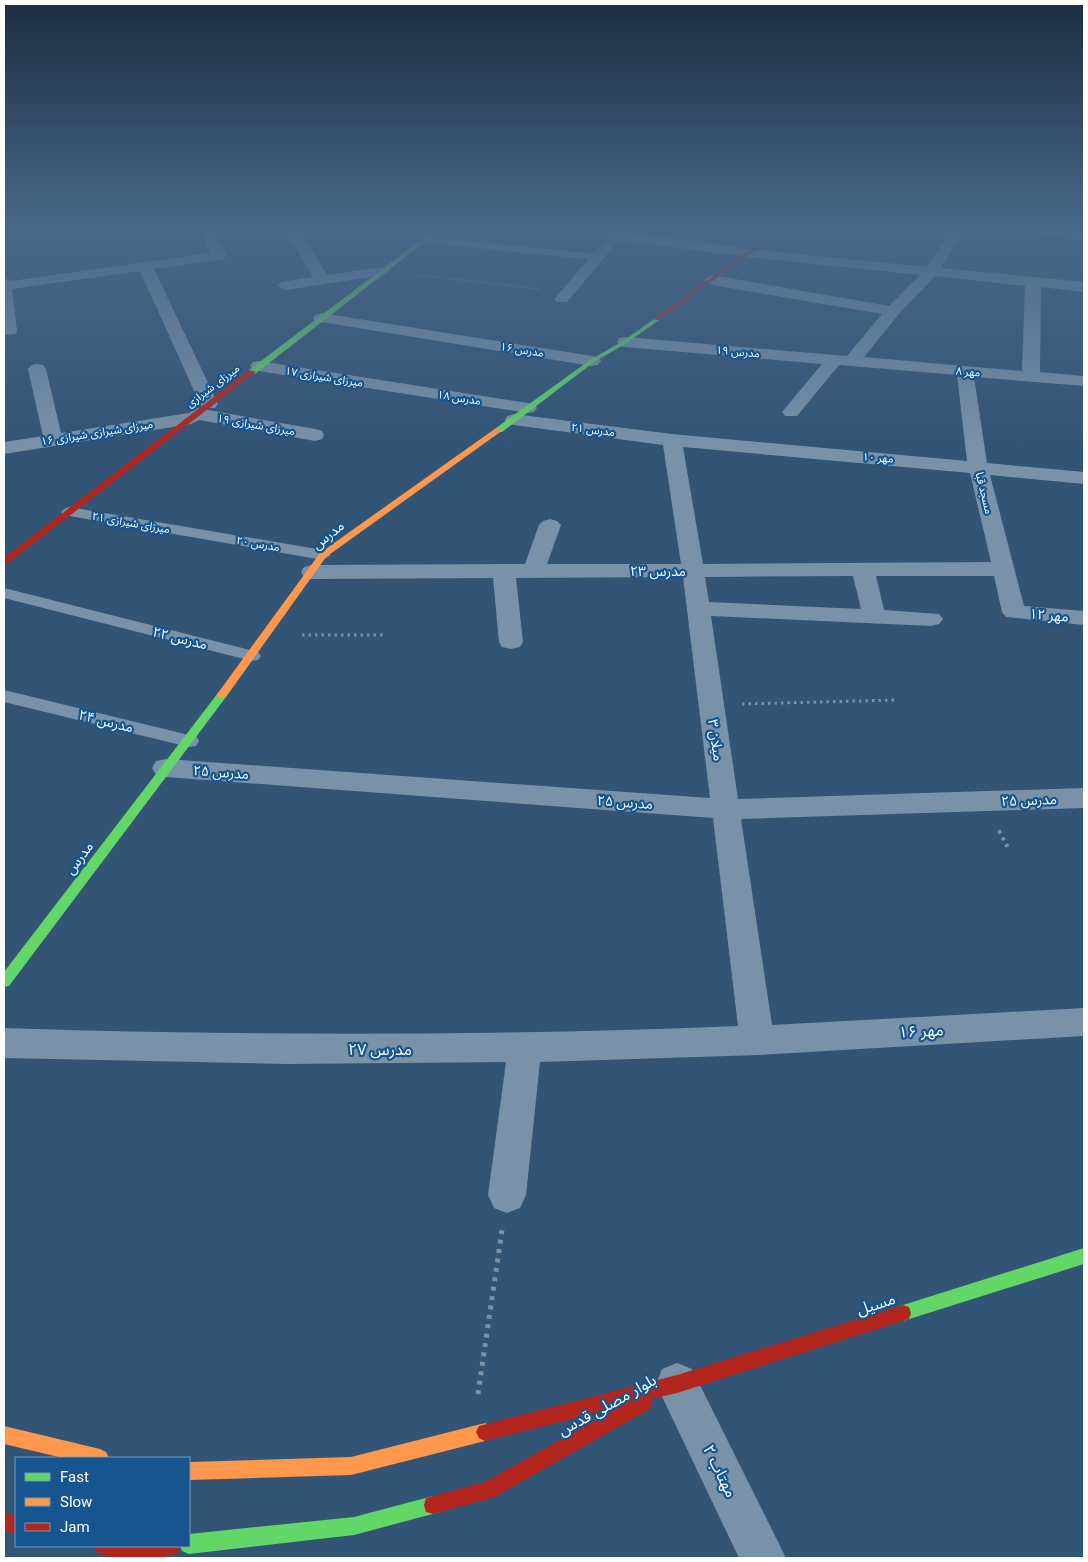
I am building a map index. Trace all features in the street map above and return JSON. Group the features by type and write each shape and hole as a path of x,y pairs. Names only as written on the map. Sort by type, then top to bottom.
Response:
{"street":[{"path":"6,303 9,331"},
{"path":"158,303 199,412"},
{"name":"میرزای شیرازی","path":"4,562 341,303"},
{"name":"مدرس","path":"4,982 166,768 189,741 318,564 592,361 625,342 680,303"},
{"path":"846,303 893,311"},
{"path":"851,362 901,303"},
{"path":"1031,377 1033,303"},
{"name":"مدرس ۱۶","path":"321,318 592,361"},
{"name":"مدرس ۱۹","path":"625,342 851,362"},
{"path":"791,412 833,361"},
{"name":"مهر ۸","path":"851,362 1084,381"},
{"name":"میرزای شیرازی ۱۷","path":"259,366 389,387"},
{"path":"37,369 53,440"},
{"name":"مسجد قبا","path":"965,372 978,467 1014,612"},
{"name":"مدرس ۱۸","path":"389,387 521,414"},
{"name":"میرزای شیرازی ۱۹","path":"199,412 315,435"},
{"name":"میرزای شیرازی شیرازی ۱۶","path":"4,448 199,412"},
{"name":"مدرس ۲۱","path":"521,414 672,440"},
{"name":"مهر ۱۰","path":"672,440 1084,478"},
{"name":"میلان ۳","path":"672,440 693,571 757,1040"},
{"path":"534,571 550,525"},
{"name":"مدرس ۲۳","path":"318,564 504,572 1003,569"},
{"path":"863,570 874,616"},
{"path":"504,572 511,642"},
{"path":"698,608 930,618"},
{"name":"مهر ۱۲","path":"1014,612 1084,618"},
{"name":"مدرس ۲۵","path":"166,768 726,809 1084,798"},
{"name":"مهر ۱۶","path":"757,1040 1084,1022"},
{"name":"مدرس ۲۷","path":"4,1043 172,1049 412,1049 757,1040"},
{"path":"507,1194 525,1046"},
{"name":"مسیل","path":"677,1384 1084,1256"},
{"name":"بلوار مصلی قدس","path":"190,1471 351,1466 677,1384"},
{"name":"بلوار مصلی قدس","path":"190,1544 354,1526 488,1490 677,1384"},
{"name":"مهتاب ۲","path":"677,1384 763,1558"},
{"path":"4,1434 96,1457"},
{"path":"109,1547 127,1551 162,1547"}],"lane":[{"name":"میرزای شیرازی ۲۱","path":"69,512 193,533"},
{"name":"مدرس ۲۰","path":"193,533 318,564"},
{"name":"مدرس ۲۲","path":"4,593 252,656"},
{"name":"مدرس ۲۴","path":"4,696 189,741"}],"path":[{"path":"266,635 385,635"},
{"path":"711,705 895,700"},
{"path":"472,1436 507,1194"}],"traffic: fast":[{"path":"252,372 342,303"},
{"path":"499,430 592,361 625,342 657,319"},
{"path":"4,982 222,695"},
{"path":"903,1313 1084,1256"},
{"path":"190,1544 354,1526 433,1505"}],"traffic: slow":[{"path":"222,695 323,555 499,430"},
{"path":"190,1471 351,1466 485,1432"},
{"path":"4,1435 96,1457"}],"traffic: jam":[{"path":"657,319 679,303"},
{"path":"4,562 252,372"},
{"path":"485,1432 677,1384 903,1313"},
{"path":"433,1505 488,1490 644,1403"},
{"path":"4,1522 15,1525"},
{"path":"109,1547 127,1551 162,1547"}]}
